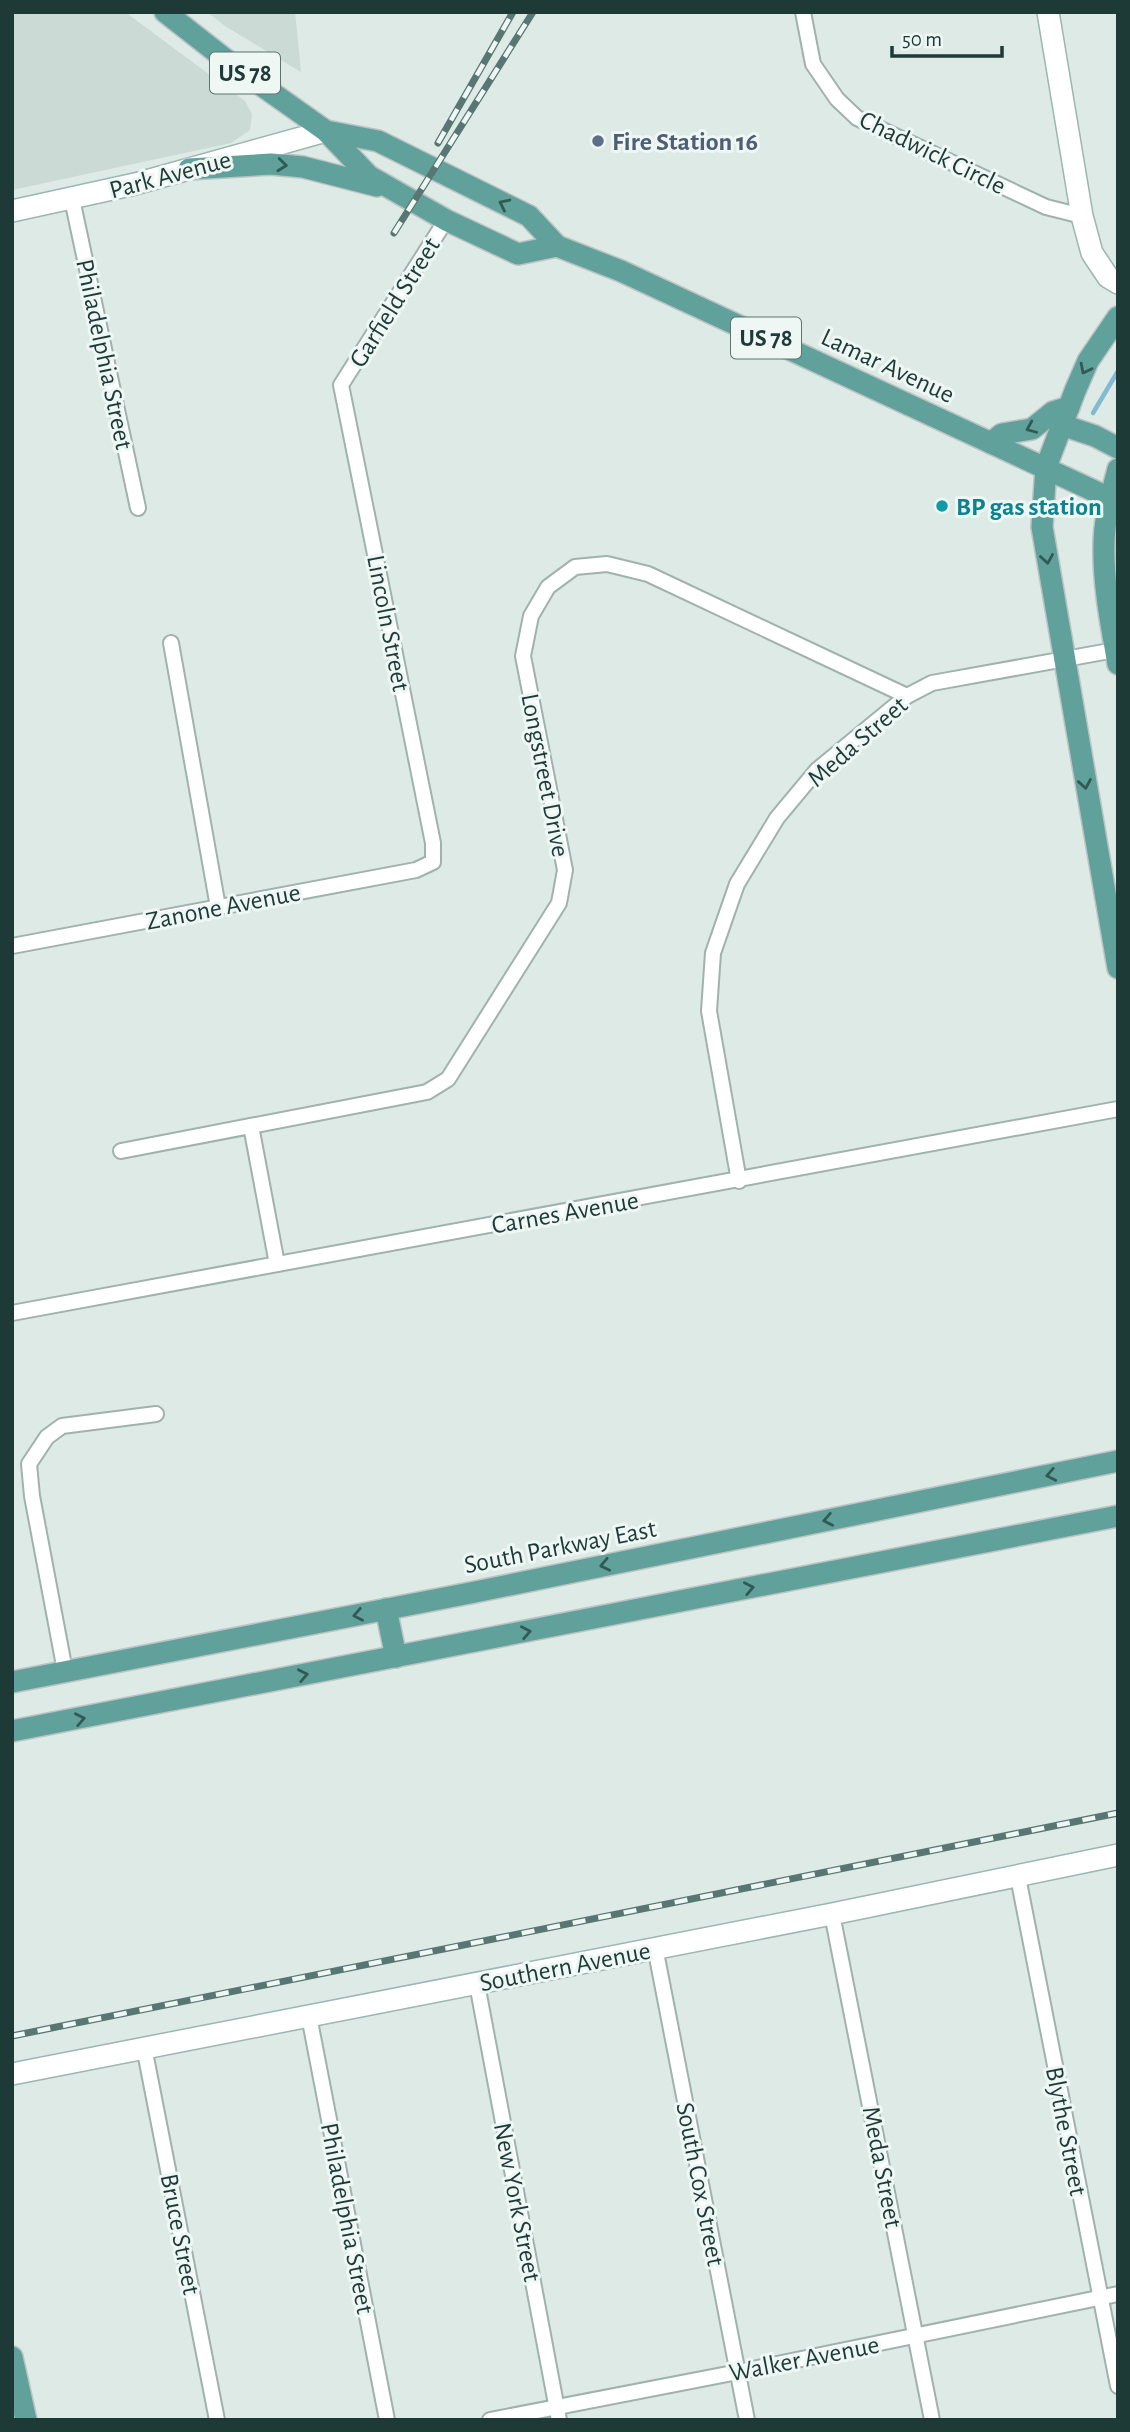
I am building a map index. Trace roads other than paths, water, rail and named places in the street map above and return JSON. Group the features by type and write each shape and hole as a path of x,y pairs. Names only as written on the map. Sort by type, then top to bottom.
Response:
{"main road":[{"name":"Lamar Avenue","path":"165,12 234,66 326,131 369,176 446,220 518,254 557,246"},
{"path":"1048,12 1082,216 1092,253 1108,277 1118,283"},
{"name":"Lamar Avenue","path":"326,131 378,141 529,216 557,246 634,276 1114,500"},
{"name":"Park Avenue","path":"12,211 190,169 326,131"},
{"path":"190,169 271,164 292,166 398,192"},
{"path":"1118,317 1088,362 1046,467 1042,527 1118,968"},
{"path":"991,443 1002,434 1032,429 1053,412 1066,416 1118,448"},
{"path":"1117,657 1105,582 1104,541 1118,469"},
{"name":"South Parkway East","path":"12,1682 1118,1461"},
{"path":"12,1731 1118,1516"},
{"path":"386,1609 396,1657"},
{"name":"Southern Avenue","path":"12,2074 1118,1856"},
{"path":"12,2357 26,2420"}],"street":[{"name":"Chadwick Circle","path":"803,12 813,64 837,99 857,118 1046,208 1082,216"},
{"name":"Philadelphia Street","path":"72,199 138,508"},
{"name":"Garfield Street","path":"341,384 446,220"},
{"name":"Lincoln Street","path":"341,384 433,843 433,862"},
{"name":"Longstreet Drive","path":"121,1151 427,1092 448,1079 559,903 565,870 523,656 531,617 548,587 575,567 607,564 648,574 907,696"},
{"path":"171,643 218,907"},
{"name":"Meda Street","path":"739,1181 709,1011 713,953 737,884 777,818 817,770 907,696 932,683 1063,660 1117,657"},
{"name":"Zanone Avenue","path":"12,946 416,870 433,862"},
{"name":"Carnes Avenue","path":"12,1313 1118,1110"},
{"path":"251,1126 277,1264"},
{"path":"65,1671 32,1496 30,1464 47,1437 62,1426 156,1414"},
{"name":"Blythe Street","path":"1018,1877 1118,2386"},
{"name":"Meda Street","path":"832,1914 932,2420"},
{"name":"South Cox Street","path":"655,1947 747,2420"},
{"name":"New York Street","path":"477,1984 558,2413"},
{"name":"Philadelphia Street","path":"309,2016 387,2420"},
{"name":"Bruce Street","path":"144,2047 217,2420"},
{"name":"Walker Avenue","path":"490,2420 558,2413 738,2372 1118,2294"}],"waterway":[{"path":"1093,413 1118,371"}],"railway":[{"path":"438,143 513,12"},
{"path":"394,233 533,12"},
{"path":"12,2036 1118,1813"}],"place":[{"name":"Fire Station 16","path":"598,141"},
{"name":"BP gas station","path":"942,506"}]}
